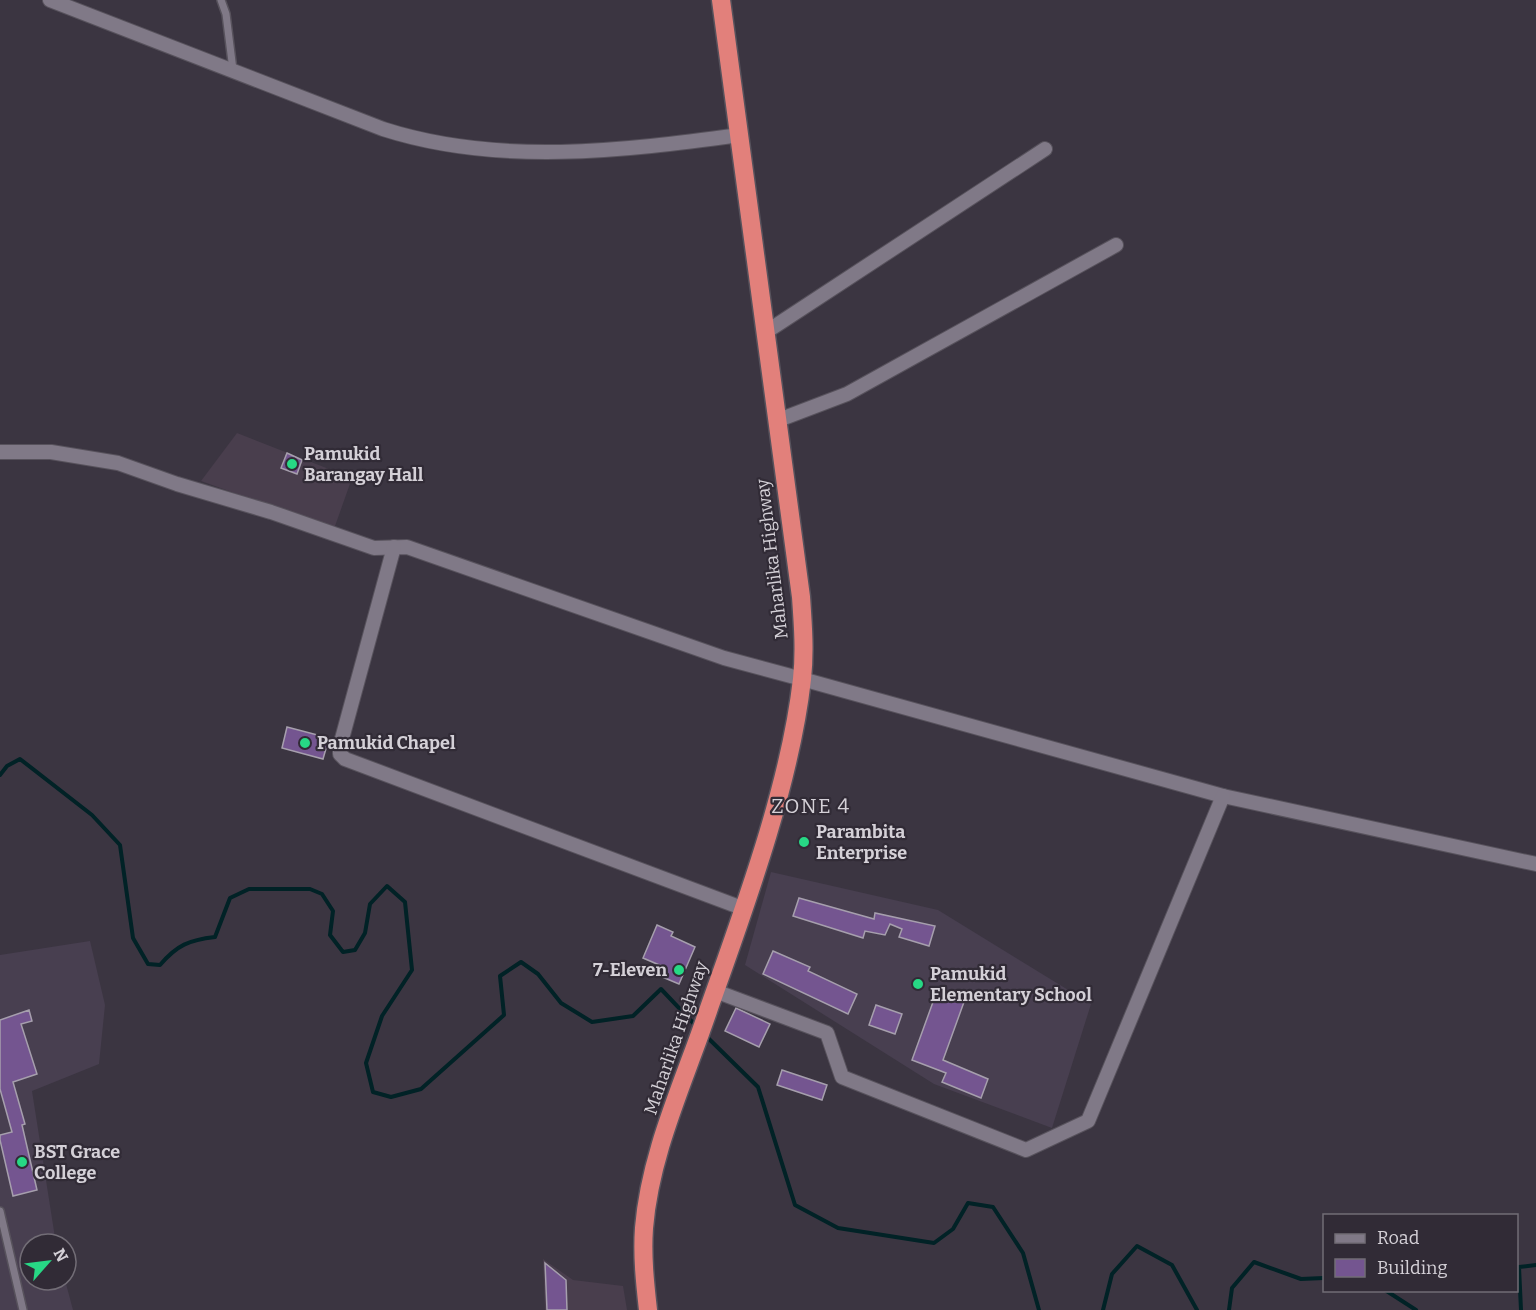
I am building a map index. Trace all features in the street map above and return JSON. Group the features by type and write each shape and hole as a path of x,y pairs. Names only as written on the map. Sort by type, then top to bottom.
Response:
{"highway":[{"name":"Maharlika Highway","path":"648,1310 643,1257 647,1204 658,1154 715,991 778,793 802,679 801,597 721,0"}],"street":[{"path":"50,0 383,129 448,147 520,152 613,150 740,135"},
{"path":"766,332 1045,149"},
{"path":"776,421 847,394 1116,245"},
{"path":"0,452 51,452 118,463 374,548 407,547 724,658 1223,796 1536,864"},
{"path":"394,547 340,746 340,753 345,759 742,908"},
{"path":"715,991 827,1033 842,1077 1026,1150 1088,1121 1223,796"}],"lane":[{"path":"221,0 226,14 233,70"},
{"path":"0,1211 23,1310"}],"shaded area":[{"path":"237,433 352,478 334,529 201,481"},
{"name":"Pamukid Elementary School","path":"771,872 938,910 1091,1004 1052,1128 934,1084 745,965"},
{"name":"BST Grace College","path":"90,941 105,1005 99,1064 32,1091 54,1232 18,1232 18,1292 68,1292 73,1310 0,1310 0,955"},
{"path":"543,1259 573,1280 623,1286 627,1310 545,1310"}],"building":[{"name":"Pamukid Barangay Hall","path":"287,453 302,460 297,474 281,468"},
{"name":"Pamukid Chapel","path":"287,727 329,738 323,759 282,748"},
{"path":"799,898 874,919 875,913 935,926 929,946 899,937 902,929 890,924 885,935 865,931 863,938 793,916"},
{"path":"657,925 673,932 671,936 695,947 679,984 660,976 664,967 643,958"},
{"path":"773,951 810,967 808,971 857,994 848,1014 763,974"},
{"path":"937,991 964,1002 943,1060 988,1079 981,1098 942,1082 946,1073 912,1060"},
{"path":"876,1005 902,1014 895,1034 869,1025"},
{"path":"736,1008 770,1024 759,1047 725,1031"},
{"path":"29,1010 32,1021 21,1024 37,1074 13,1082 25,1124 22,1125 37,1190 13,1196 0,1140 0,1135 12,1132 0,1089 0,1020"},
{"path":"782,1070 827,1085 822,1100 777,1085"},
{"path":"545,1263 566,1280 567,1310 547,1310"}],"waterway":[{"path":"0,775 7,766 20,759 92,815 120,845 133,938 148,964 160,965 178,948 198,940 215,937 230,898 249,889 310,889 322,894 333,911 330,935 343,952 355,950 365,933 370,904 387,886 405,902 412,970 382,1016 366,1063 373,1092 391,1097 421,1089 504,1015 500,976 521,962 538,974 561,1003 592,1022 633,1016 661,989 697,1027"},
{"path":"706,1036 758,1087 795,1205 838,1228 934,1243 953,1229 968,1203 993,1207 1023,1253 1039,1310"},
{"path":"1103,1310 1112,1274 1137,1246 1172,1265 1197,1310"},
{"path":"1229,1310 1232,1288 1254,1262 1301,1279 1323,1278"},
{"path":"1521,1310 1519,1267 1536,1265"},
{"path":"1388,1292 1416,1310"}],"place":[{"name":"Pamukid Barangay Hall","path":"292,464"},
{"name":"Pamukid Chapel","path":"305,743"},
{"name":"Parambita Enterprise","path":"804,842"},
{"name":"7-Eleven","path":"679,970"},
{"name":"Pamukid Elementary School","path":"918,984"},
{"name":"BST Grace College","path":"22,1162"}],"district":[{"name":"ZONE 4","path":"811,806"}]}
